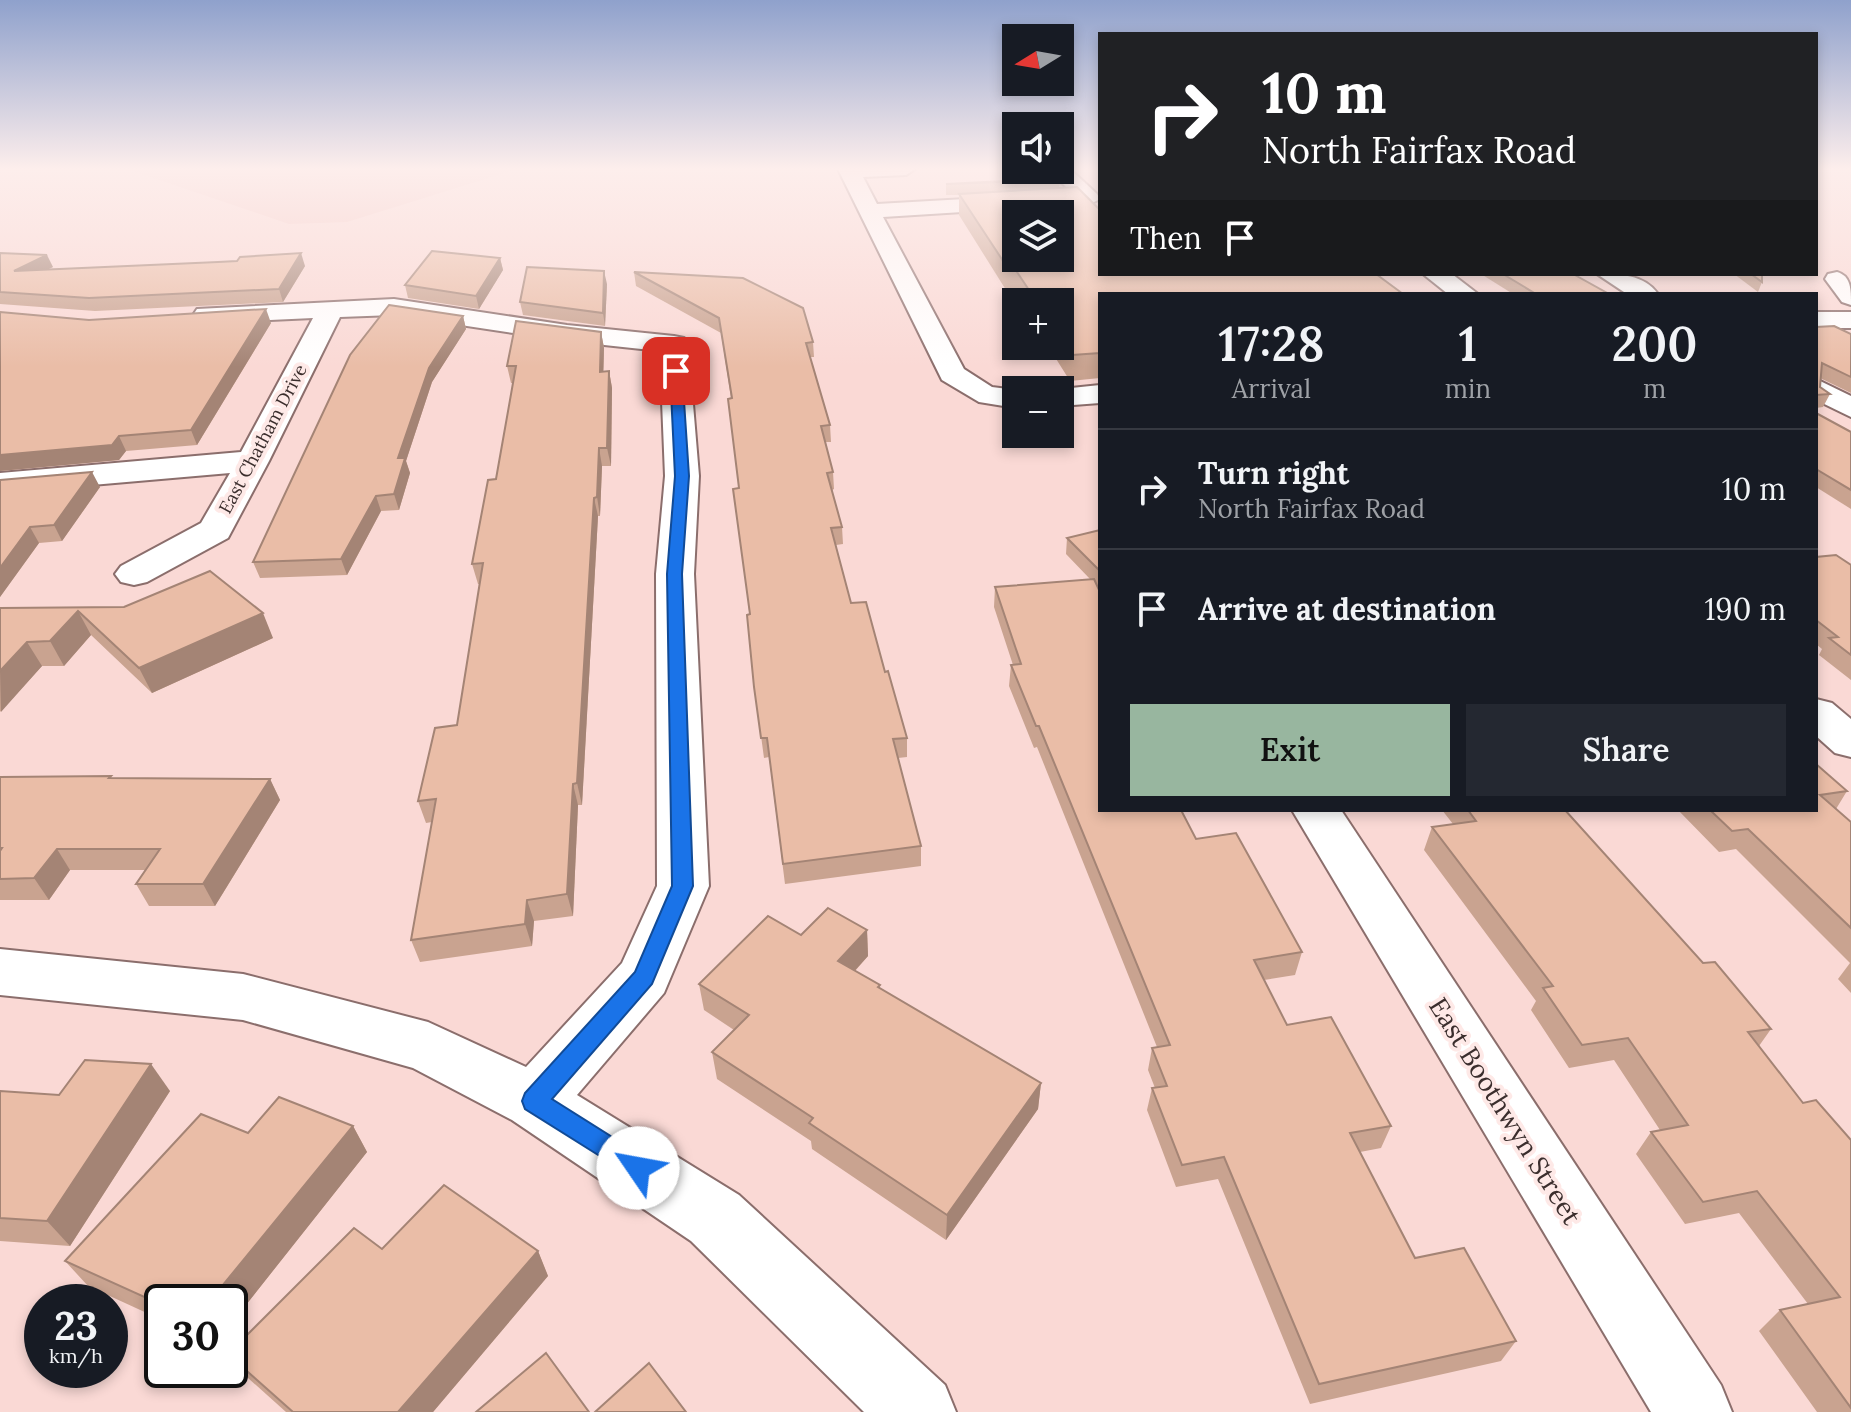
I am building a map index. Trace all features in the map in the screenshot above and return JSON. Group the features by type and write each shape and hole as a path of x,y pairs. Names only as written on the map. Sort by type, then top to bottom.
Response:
{"street":[{"path":"881,235 952,374 972,390 1002,400"},
{"path":"1438,276 1462,292"},
{"path":"1613,276 1641,292"},
{"path":"173,317 394,307 567,333 674,344 682,476 675,574 683,886 644,977 534,1101"},
{"name":"East Chatham Drive","path":"134,574 215,530 331,308"},
{"path":"1818,320 1851,320"},
{"path":"1818,389 1851,408"},
{"path":"1074,396 1098,394"},
{"path":"0,483 253,461"},
{"path":"1818,715 1851,742"},
{"name":"East Boothwyn Street","path":"1317,812 1694,1412"},
{"path":"0,972 243,997 428,1047 534,1101 715,1218 918,1412"}],"building":[{"path":"986,235 1002,235 1002,259"},
{"path":"1074,235 1098,235 1098,276 1379,276 1400,292 1098,292 1098,353 1074,355 1074,288 1028,288 1017,272 1074,272"},
{"path":"432,251 500,258 476,296 405,285"},
{"path":"0,253 47,255 14,271 237,261 240,257 301,253 279,289 89,298 0,292"},
{"path":"527,267 604,271 603,313 520,302"},
{"path":"634,272 743,278 803,308 813,342 806,343 830,425 821,426 833,472 827,473 842,527 831,528 851,603 866,602 907,738 893,739 921,846 783,864 767,738 761,738 754,687 747,615 750,614 733,489 739,488 728,399 732,398 719,318"},
{"path":"1506,276 1577,276 1605,292 1533,292"},
{"path":"389,305 463,316 429,368 398,458 405,458 394,494 376,496 341,559 253,562 350,355"},
{"path":"266,309 191,430 119,436 112,445 0,455 0,312 89,320"},
{"path":"516,321 601,332 600,372 609,371 607,448 599,448 597,497 594,498 577,783 573,784 567,894 527,900 525,924 411,940 436,799 418,801 435,728 457,725 483,563 472,564 488,480 496,479 516,366 507,366"},
{"path":"1834,326 1851,334 1851,377 1822,363 1820,387 1830,394 1818,395 1818,327"},
{"path":"1818,414 1851,432 1851,490 1818,470"},
{"path":"92,472 54,525 30,527 0,568 0,480"},
{"path":"1098,530 1098,569 1067,538"},
{"path":"1836,555 1851,565 1851,655 1829,638 1838,637 1818,622 1818,557"},
{"path":"210,571 263,613 139,668 78,611 50,641 27,642 0,671 0,608 124,607"},
{"path":"1094,579 1098,588 1098,812 1182,812 1196,839 1236,833 1302,952 1254,960 1287,1025 1331,1017 1391,1126 1350,1133 1415,1258 1464,1248 1516,1341 1319,1384 1224,1157 1182,1165 1152,1088 1167,1086 1152,1048 1170,1045 1011,665 1021,664 995,587"},
{"path":"1818,766 1847,791 1820,795 1851,822 1851,928 1748,829 1732,831 1712,812 1818,812"},
{"path":"111,776 109,778 270,779 203,884 136,884 160,849 57,849 34,878 0,879 0,777"},
{"path":"1469,812 1567,812 1703,963 1715,962 1771,1029 1748,1032 1803,1103 1816,1100 1851,1140 1851,1408 1780,1310 1840,1297 1757,1191 1703,1202 1651,1132 1688,1125 1628,1038 1582,1045 1543,988 1553,986 1432,827 1476,821"},
{"path":"828,908 867,930 838,961 1041,1083 947,1215 809,1123 813,1118 712,1052 749,1015 699,984 768,916 801,935"},
{"path":"85,1060 151,1064 47,1221 0,1218 0,1091 59,1095"},
{"path":"279,1097 353,1126 224,1284 144,1284 144,1297 128,1290 128,1284 116,1284 65,1261 201,1114 248,1133"},
{"path":"444,1185 538,1251 398,1412 293,1412 248,1372 248,1334 354,1228 382,1249"},
{"path":"546,1353 589,1412 476,1412"},
{"path":"649,1363 686,1412 595,1412"}],"route":[{"path":"638,1168 534,1101 644,977 683,886 675,574 682,476 676,371"}]}
